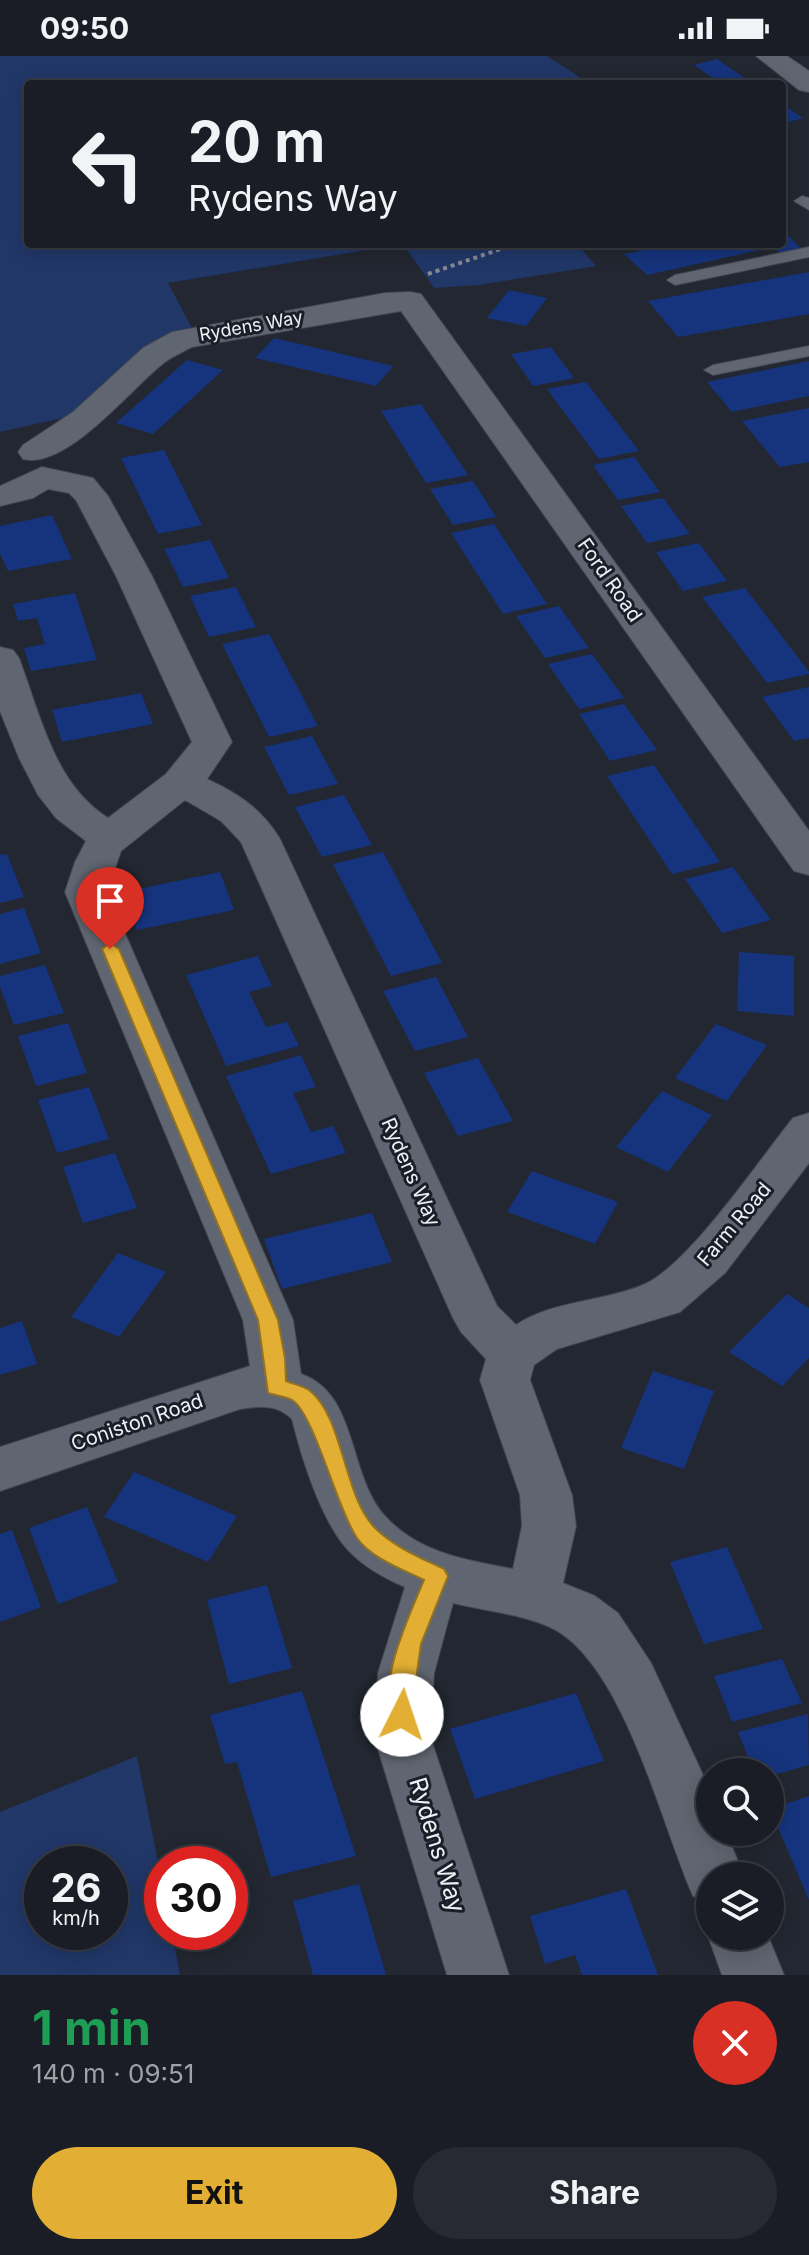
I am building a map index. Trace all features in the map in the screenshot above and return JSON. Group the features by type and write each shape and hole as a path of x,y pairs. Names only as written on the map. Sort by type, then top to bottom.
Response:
{"street":[{"path":"769,56 809,84"},
{"name":"Rydens Way","path":"0,496 21,491 28,459 85,419 154,355 183,339 385,302 410,301"},
{"name":"Ford Road","path":"410,301 809,861"},
{"path":"28,459 81,485 91,496 134,576 212,742 191,776 111,837 96,859 86,892 268,1320 275,1358 276,1387 300,1395 314,1411 348,1500 366,1534 391,1553 436,1576 569,1610 599,1630 636,1684 708,1862"},
{"path":"0,658 53,787 69,808 89,825 111,837"},
{"name":"Rydens Way","path":"182,783 235,809 247,819 260,839 478,1318 512,1354"},
{"name":"Farm Road","path":"512,1354 541,1334 663,1298 708,1260 809,1130"},
{"path":"512,1354 505,1380 546,1495 549,1526 533,1599"},
{"name":"Coniston Road","path":"0,1469 216,1394 258,1385 276,1387"},
{"name":"Rydens Way","path":"436,1576 409,1644 401,1694 402,1736 478,1975"},
{"path":"743,1950 753,1975"}],"lane":[{"path":"675,280 809,252"},
{"path":"713,370 809,351"}],"path":[{"path":"410,301 425,292 415,279 504,248"}],"shaded area":[{"path":"0,56 547,56 584,80 24,80 24,248 378,248 168,283 193,330 76,415 0,432"},
{"path":"406,248 580,248 596,266 479,285 434,288"},
{"path":"137,1756 155,1846 144,1846 144,1950 175,1950 180,1975 0,1975 0,1812"}],"building":[{"path":"717,59 747,80 715,80 694,65"},
{"path":"786,107 803,118 786,123"},
{"path":"786,233 802,250 781,254 774,248 786,248"},
{"path":"643,248 768,248 647,275 624,254 645,250"},
{"path":"809,272 809,314 678,337 648,301"},
{"path":"509,290 547,298 526,326 487,318"},
{"path":"274,338 393,366 376,386 255,358"},
{"path":"551,347 574,378 533,386 511,354"},
{"path":"187,360 223,370 153,434 116,423"},
{"path":"809,361 809,396 732,412 707,382"},
{"path":"586,382 639,451 599,459 547,389"},
{"path":"421,404 468,475 426,483 381,411"},
{"path":"809,408 809,462 780,467 742,421"},
{"path":"164,450 202,525 158,534 121,458"},
{"path":"634,457 660,492 618,500 593,465"},
{"path":"473,481 496,517 453,525 430,489"},
{"path":"663,498 690,534 647,543 621,506"},
{"path":"52,515 72,559 8,571 0,554 0,526"},
{"path":"494,524 547,604 503,614 451,533"},
{"path":"210,540 229,578 183,587 164,549"},
{"path":"699,543 727,581 683,591 656,552"},
{"path":"236,587 256,627 209,637 190,596"},
{"path":"745,588 809,674 767,683 702,597"},
{"path":"75,593 97,660 31,671 24,648 45,644 37,618 18,621 13,604"},
{"path":"559,606 589,648 545,658 516,616"},
{"path":"269,634 318,726 269,737 222,644"},
{"path":"592,654 624,698 579,709 548,664"},
{"path":"809,687 809,738 794,741 762,697"},
{"path":"141,693 153,724 62,742 52,710"},
{"path":"624,704 657,750 610,761 579,714"},
{"path":"312,736 338,784 289,795 264,747"},
{"path":"654,765 720,862 672,874 607,776"},
{"path":"344,795 372,845 322,857 295,807"},
{"path":"383,852 442,963 391,976 333,864"},
{"path":"7,854 24,897 0,903 0,855"},
{"path":"733,867 771,920 722,933 685,879"},
{"path":"220,872 234,910 137,930 124,892"},
{"path":"24,908 41,953 0,964 0,914"},
{"path":"739,952 794,956 794,1016 737,1011"},
{"path":"258,956 272,986 249,992 266,1027 287,1022 299,1046 226,1066 186,975"},
{"path":"45,965 64,1013 14,1025 0,987 0,976"},
{"path":"436,977 468,1037 415,1051 383,991"},
{"path":"68,1023 87,1073 36,1086 18,1036"},
{"path":"716,1024 767,1045 727,1101 675,1078"},
{"path":"301,1055 316,1087 293,1093 311,1132 333,1126 346,1153 271,1174 226,1076"},
{"path":"478,1058 513,1121 458,1136 424,1073"},
{"path":"89,1087 109,1139 57,1153 38,1100"},
{"path":"662,1091 712,1115 668,1172 616,1147"},
{"path":"115,1153 137,1208 83,1223 63,1167"},
{"path":"532,1171 618,1202 595,1244 507,1212"},
{"path":"372,1213 392,1262 282,1289 264,1239"},
{"path":"118,1253 166,1272 119,1337 71,1317"},
{"path":"787,1294 809,1308 809,1358 782,1386 729,1352"},
{"path":"22,1321 37,1364 0,1375 0,1328"},
{"path":"653,1371 714,1391 684,1469 621,1448"},
{"path":"134,1472 237,1516 208,1562 104,1517"},
{"path":"87,1507 118,1582 58,1604 29,1528"},
{"path":"12,1530 41,1607 0,1622 0,1534"},
{"path":"727,1547 763,1629 704,1644 670,1562"},
{"path":"267,1585 292,1668 229,1684 207,1600"},
{"path":"782,1659 802,1703 732,1722 714,1676"},
{"path":"302,1691 356,1856 271,1877 237,1762 225,1764 210,1715"},
{"path":"576,1693 604,1761 475,1799 450,1729"},
{"path":"808,1714 809,1765 784,1772 784,1758 748,1758 738,1732"},
{"path":"809,1796 809,1900 784,1842 784,1804"},
{"path":"359,1884 386,1975 313,1975 293,1901"},
{"path":"626,1889 658,1975 582,1975 575,1955 545,1964 530,1916"}],"route":[{"path":"110,949 268,1320 275,1358 276,1387 300,1395 314,1411 348,1500 366,1534 391,1553 436,1576 409,1644 401,1694 402,1715"}]}
